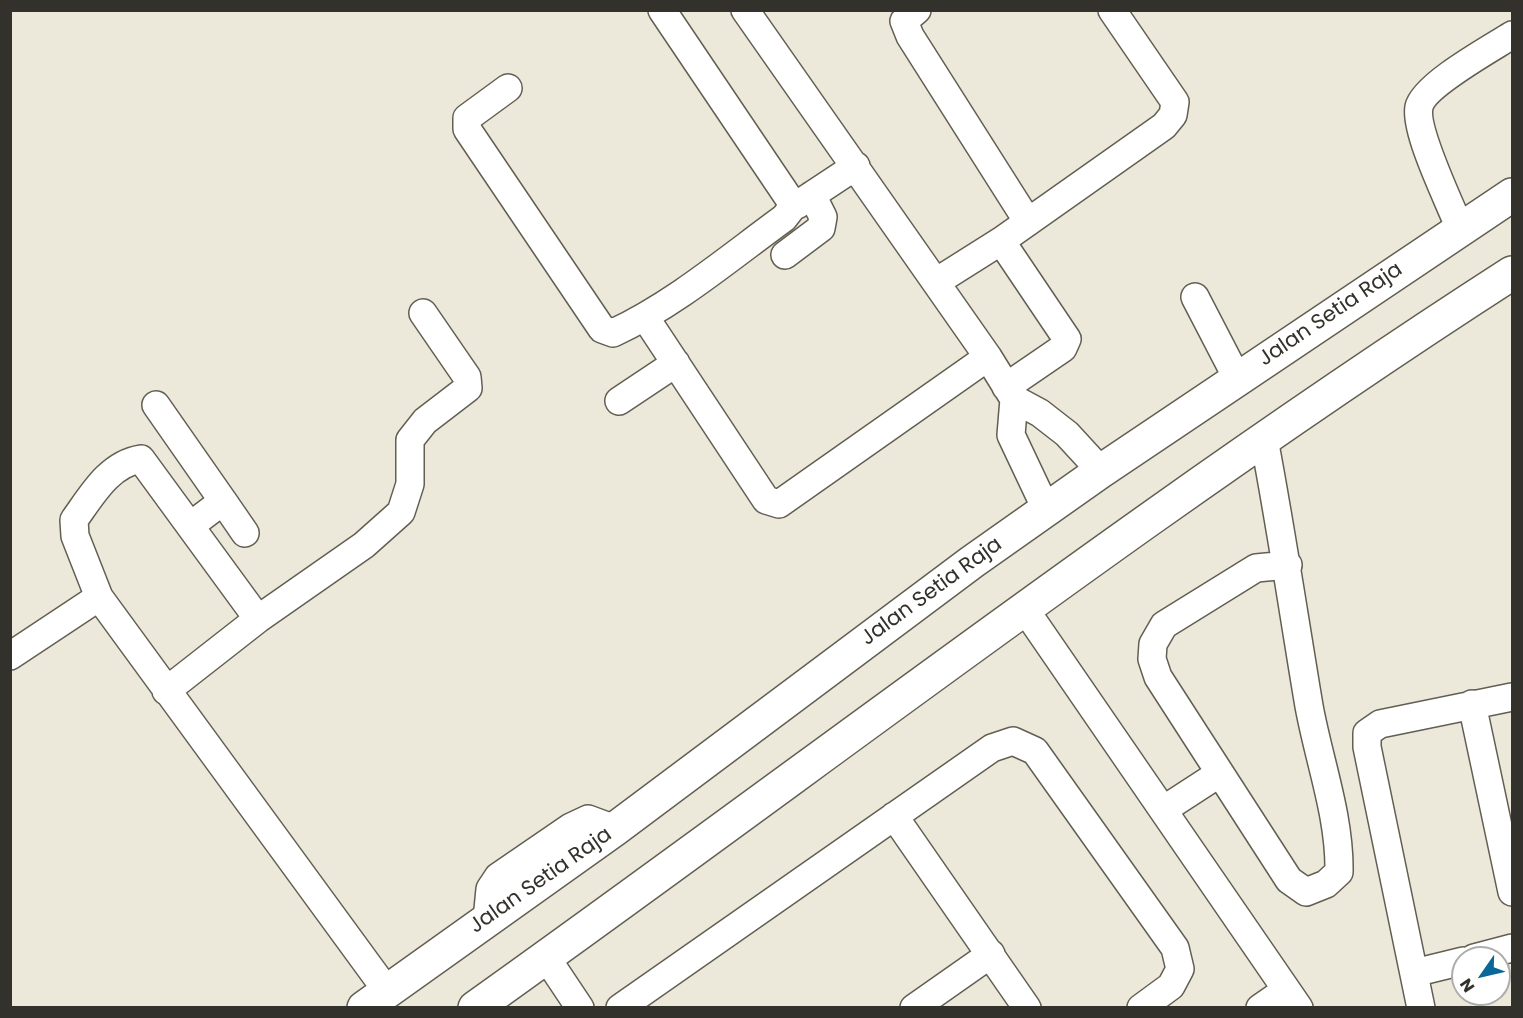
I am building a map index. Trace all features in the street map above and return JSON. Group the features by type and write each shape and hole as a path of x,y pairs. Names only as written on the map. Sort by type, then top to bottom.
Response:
{"highway":[{"name":"Jalan Setia Raja","path":"376,999 615,829 1046,509 1237,378 1512,195"},
{"path":"475,1008 1024,609 1399,346 1512,273"}],"street":[{"path":"662,10 790,200 802,202 823,217 821,228 785,255"},
{"path":"745,10 856,166 988,357 1010,393 1040,412 1067,434 1101,471"},
{"path":"916,10 904,21 910,36 1028,222"},
{"path":"936,282 1028,222 1164,126 1173,115 1175,102 1112,10"},
{"path":"1460,228 1419,126 1419,106 1435,85 1512,34"},
{"path":"508,88 467,118 467,129 602,329 614,333 645,317 784,218 802,202 856,166"},
{"path":"1001,241 1067,339 1063,348 1010,393"},
{"path":"1195,297 1237,378"},
{"path":"166,691 258,619 364,545 401,512 410,484 410,440 425,421 468,388 467,377 423,313"},
{"path":"645,317 766,500 779,504 988,357"},
{"path":"619,401 676,363"},
{"path":"1010,393 1011,435 1046,509"},
{"path":"156,405 245,533"},
{"path":"1264,439 1288,565 1310,707 1339,846 1339,872 1326,884 1306,892 1289,880 1158,676 1152,659 1153,644 1164,625 1256,568 1288,565"},
{"path":"258,619 141,459 126,461 111,472 74,520 75,536 99,597 166,691 376,999"},
{"path":"190,526 223,501"},
{"path":"10,656 99,597"},
{"path":"1024,609 1293,999 1260,1008"},
{"path":"1421,1008 1367,747 1367,733 1380,724 1512,697"},
{"path":"1472,704 1505,821 1512,892"},
{"path":"637,1002 894,816 992,748 1013,741 1035,751 1175,948 1180,969 1171,986 1141,1008"},
{"path":"1163,810 1220,773"},
{"path":"894,816 1027,1008"},
{"path":"914,1008 991,954"},
{"path":"546,957 580,1008"},
{"path":"1414,973 1451,964"}]}
